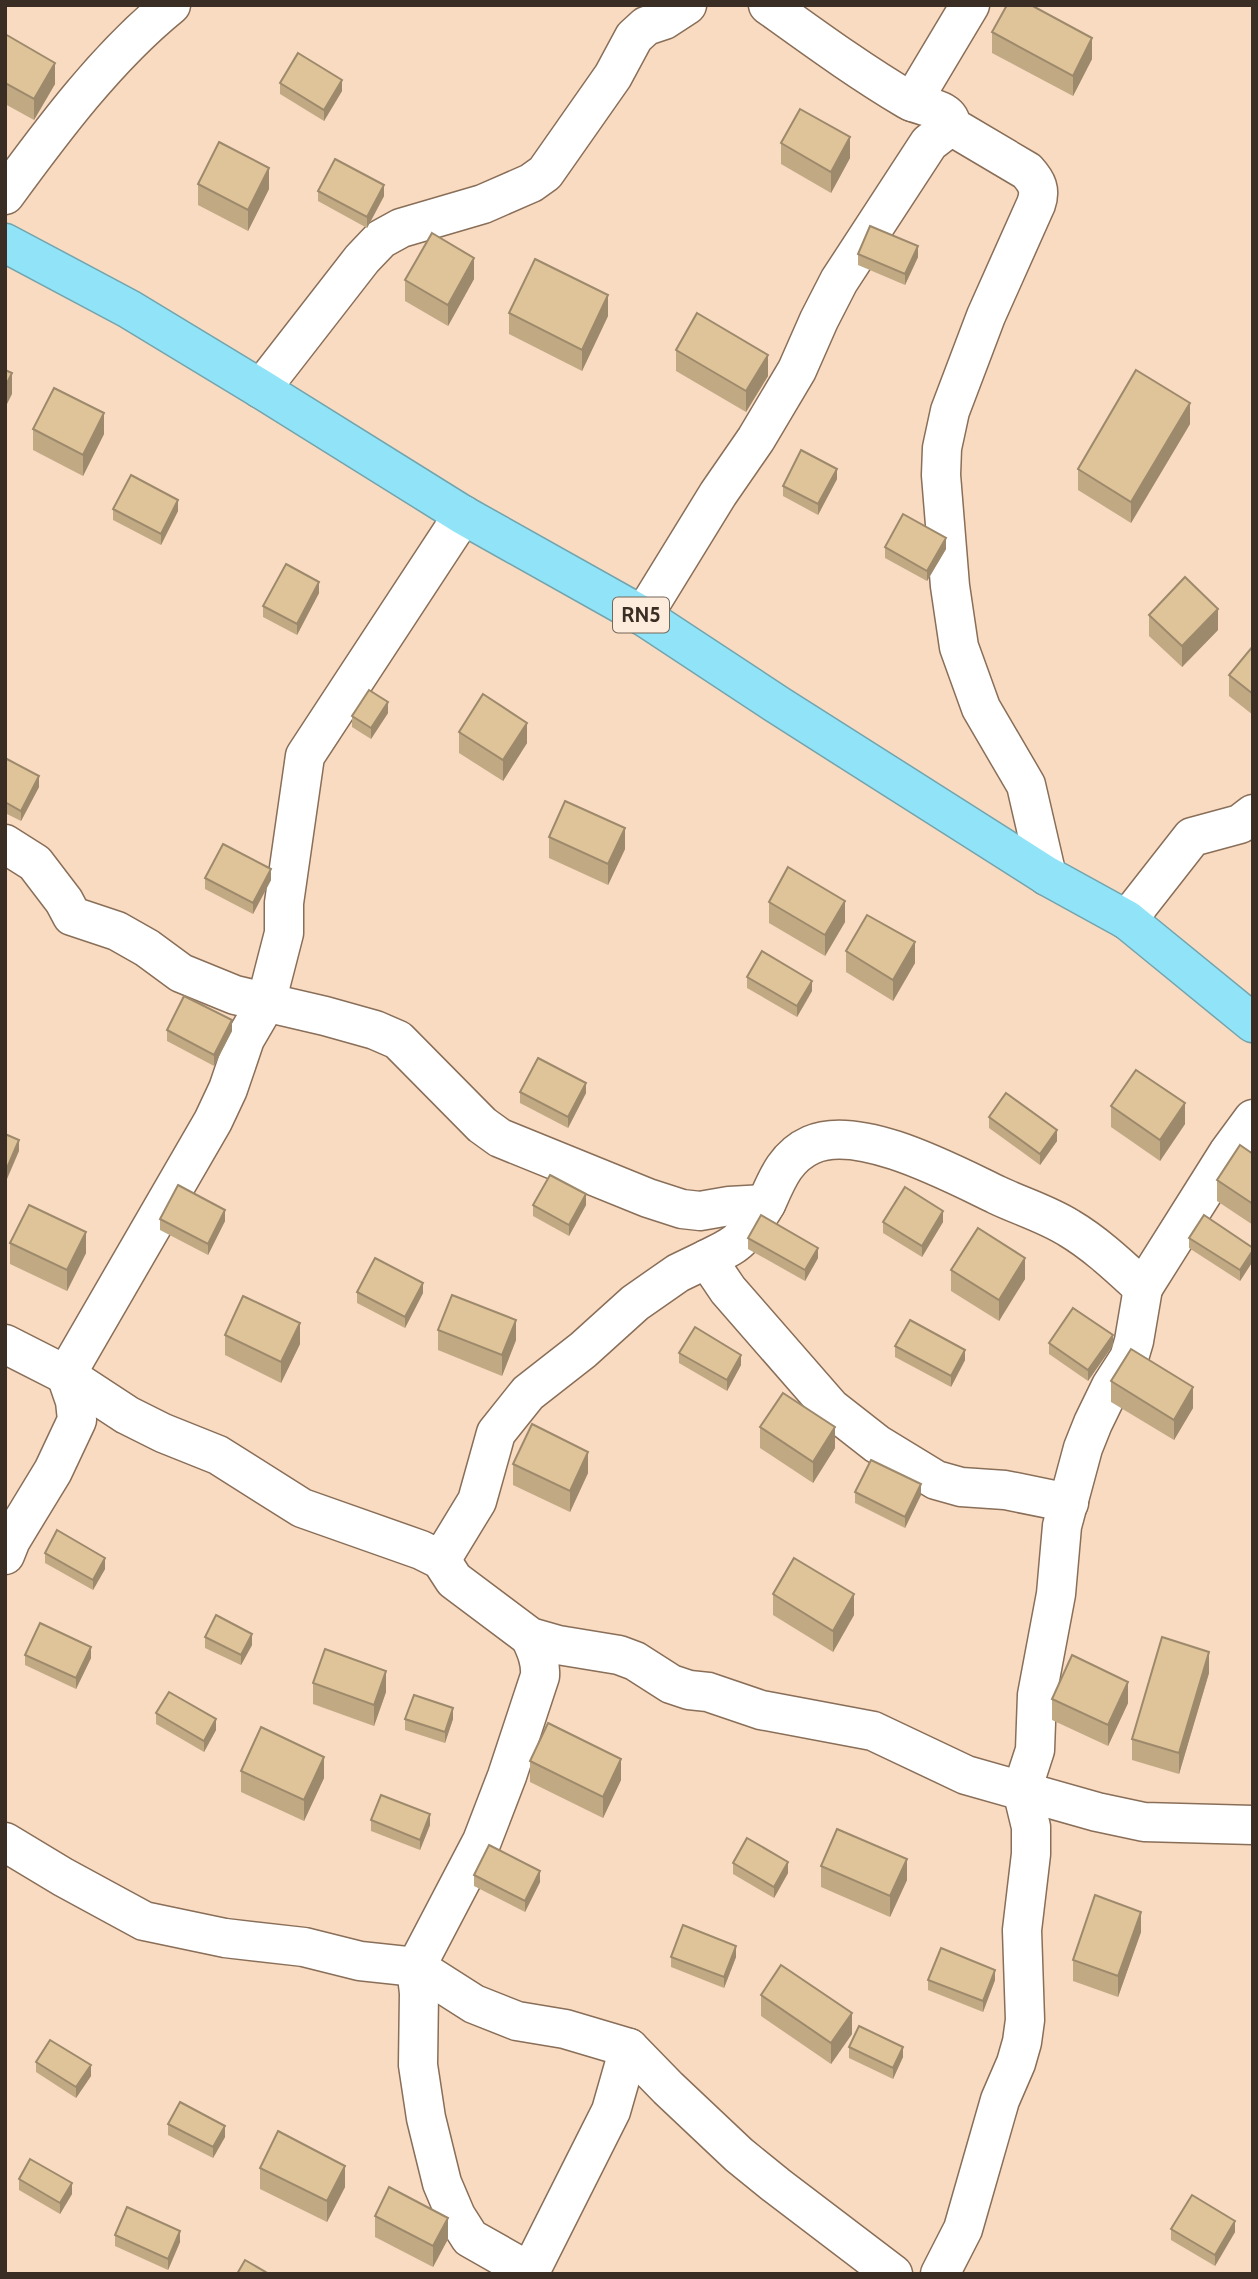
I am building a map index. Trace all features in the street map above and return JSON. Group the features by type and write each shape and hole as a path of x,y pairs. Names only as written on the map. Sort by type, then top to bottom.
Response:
{"highway":[{"name":"RN5","path":"5,243 129,309 463,515 643,616 1047,876 1127,920 1253,1023"}],"street":[{"path":"9,178 141,30 172,5"},
{"path":"261,388 362,259 381,239 401,228 483,204 531,183 545,173 613,76 634,37 646,26 664,20 687,5"},
{"path":"768,5 849,63 912,102 946,114 951,121 951,127"},
{"path":"912,102 970,5"},
{"path":"643,616 797,370 839,281 929,143 951,127"},
{"path":"951,127 1027,172 1039,189 1036,204 986,316 950,411 942,448 941,475 950,586 959,647 981,708 1026,785 1047,876"},
{"path":"65,1376 213,1121 228,1089 245,1039 266,1003 284,933 284,904 305,756 463,515"},
{"path":"1127,920 1192,837 1240,824 1253,814"},
{"path":"5,844 35,863 72,916 117,931 147,948 181,973 235,995 325,1016 375,1030 398,1040 482,1125 500,1138 648,1198 682,1209 699,1211 766,1204"},
{"path":"940,2274 964,2229 1000,2100 1022,2042 1025,2020 1022,1930 1031,1854 1031,1827 1022,1790 1035,1750 1037,1695 1056,1594 1062,1526 1083,1448 1111,1386 1129,1358 1143,1288 1228,1153 1253,1119"},
{"path":"441,1560 477,1501 496,1433 528,1393 583,1350 635,1303 678,1273 741,1238 766,1204 776,1178 791,1160 811,1145 832,1140 852,1140 933,1164 1068,1227 1111,1258 1143,1288"},
{"path":"707,1259 728,1290 831,1408 877,1444 936,1480 961,1487 1005,1490 1069,1503"},
{"path":"5,1344 65,1376 127,1415 218,1455 302,1508 421,1550 441,1560 454,1580 530,1637 635,1661 671,1684 708,1692 761,1710 873,1731 966,1775 1097,1812 1144,1822 1253,1825"},
{"path":"5,1555 53,1471 77,1420 75,1401 65,1376"},
{"path":"530,1637 541,1665 540,1676 507,1776 482,1841 416,1968 419,1993 418,2065 430,2139 442,2183 456,2216 470,2238 529,2273 611,2111 629,2048"},
{"path":"5,1842 144,1921 225,1938 304,1948 360,1961 416,1968 474,2004 517,2021 565,2029 629,2048 739,2155 893,2274"}],"building":[{"path":"1007,5 1031,5 1092,38 1073,76 992,32"},
{"path":"5,34 55,63 34,99 5,83"},
{"path":"298,53 342,80 324,110 280,83"},
{"path":"800,109 850,137 831,172 781,143"},
{"path":"219,142 269,168 248,210 198,184"},
{"path":"335,159 384,185 367,217 318,191"},
{"path":"870,226 918,246 905,274 858,254"},
{"path":"432,233 474,258 448,305 405,280"},
{"path":"535,259 608,295 582,350 509,313"},
{"path":"697,313 768,355 746,391 676,350"},
{"path":"5,370 12,373 5,387"},
{"path":"1136,370 1190,403 1131,502 1078,469"},
{"path":"54,388 104,413 83,455 33,429"},
{"path":"801,450 837,469 818,504 783,486"},
{"path":"131,475 178,500 161,534 113,509"},
{"path":"903,514 946,538 927,571 885,547"},
{"path":"286,564 319,582 297,624 263,606"},
{"path":"1185,577 1218,609 1182,646 1149,615"},
{"path":"1253,646 1253,694 1229,675"},
{"path":"369,690 388,702 371,728 352,716"},
{"path":"483,694 527,723 503,760 459,732"},
{"path":"5,758 39,776 21,811 5,802"},
{"path":"565,801 625,828 608,864 549,837"},
{"path":"223,844 271,869 253,903 205,878"},
{"path":"788,867 845,901 825,935 769,902"},
{"path":"867,915 915,942 893,980 846,951"},
{"path":"762,951 812,981 797,1006 747,977"},
{"path":"184,996 232,1020 214,1055 167,1030"},
{"path":"538,1058 586,1083 568,1117 520,1092"},
{"path":"1136,1070 1185,1103 1160,1140 1111,1106"},
{"path":"1006,1093 1057,1130 1040,1154 989,1117"},
{"path":"5,1134 19,1140 7,1168 5,1168"},
{"path":"1240,1145 1253,1154 1253,1204 1217,1180"},
{"path":"550,1175 586,1194 569,1225 533,1205"},
{"path":"178,1185 225,1210 208,1244 160,1219"},
{"path":"905,1187 943,1211 922,1246 883,1222"},
{"path":"29,1205 86,1232 67,1270 10,1243"},
{"path":"761,1215 818,1248 805,1270 748,1238"},
{"path":"1204,1215 1253,1248 1240,1270 1189,1238"},
{"path":"978,1228 1025,1258 999,1300 951,1270"},
{"path":"375,1258 423,1283 405,1317 357,1292"},
{"path":"452,1295 516,1320 502,1355 438,1330"},
{"path":"243,1296 300,1323 281,1362 225,1335"},
{"path":"1073,1308 1113,1335 1088,1370 1049,1343"},
{"path":"910,1320 965,1350 951,1376 895,1346"},
{"path":"695,1327 741,1355 727,1380 679,1353"},
{"path":"1131,1349 1193,1387 1174,1420 1111,1381"},
{"path":"783,1393 835,1427 813,1462 760,1427"},
{"path":"532,1424 588,1452 570,1491 513,1464"},
{"path":"871,1460 921,1484 905,1517 855,1492"},
{"path":"57,1530 105,1558 93,1580 45,1553"},
{"path":"794,1558 854,1594 833,1631 773,1594"},
{"path":"216,1615 252,1634 241,1655 205,1637"},
{"path":"40,1623 91,1647 76,1678 25,1655"},
{"path":"1162,1637 1209,1652 1179,1753 1132,1739"},
{"path":"325,1649 386,1671 374,1705 313,1683"},
{"path":"1072,1655 1128,1682 1108,1725 1052,1699"},
{"path":"169,1692 216,1719 204,1741 156,1713"},
{"path":"414,1695 453,1708 445,1732 405,1719"},
{"path":"548,1723 621,1759 603,1797 530,1761"},
{"path":"261,1727 324,1757 304,1800 241,1771"},
{"path":"381,1795 430,1814 420,1840 371,1820"},
{"path":"837,1829 907,1859 890,1896 821,1866"},
{"path":"747,1838 788,1862 774,1887 733,1863"},
{"path":"489,1845 540,1871 525,1901 474,1875"},
{"path":"1095,1895 1141,1912 1118,1976 1073,1960"},
{"path":"683,1925 736,1946 724,1977 671,1957"},
{"path":"941,1948 995,1970 983,2001 928,1980"},
{"path":"781,1965 852,2013 831,2043 761,1995"},
{"path":"859,2026 903,2047 893,2068 849,2047"},
{"path":"50,2040 91,2065 76,2087 36,2062"},
{"path":"180,2102 225,2126 213,2147 168,2124"},
{"path":"278,2131 345,2166 327,2201 260,2168"},
{"path":"30,2159 72,2183 60,2203 19,2179"},
{"path":"389,2187 448,2218 433,2246 375,2216"},
{"path":"1192,2195 1235,2221 1215,2255 1171,2229"},
{"path":"127,2207 180,2231 168,2259 115,2235"},
{"path":"245,2260 269,2274 237,2274"}]}
